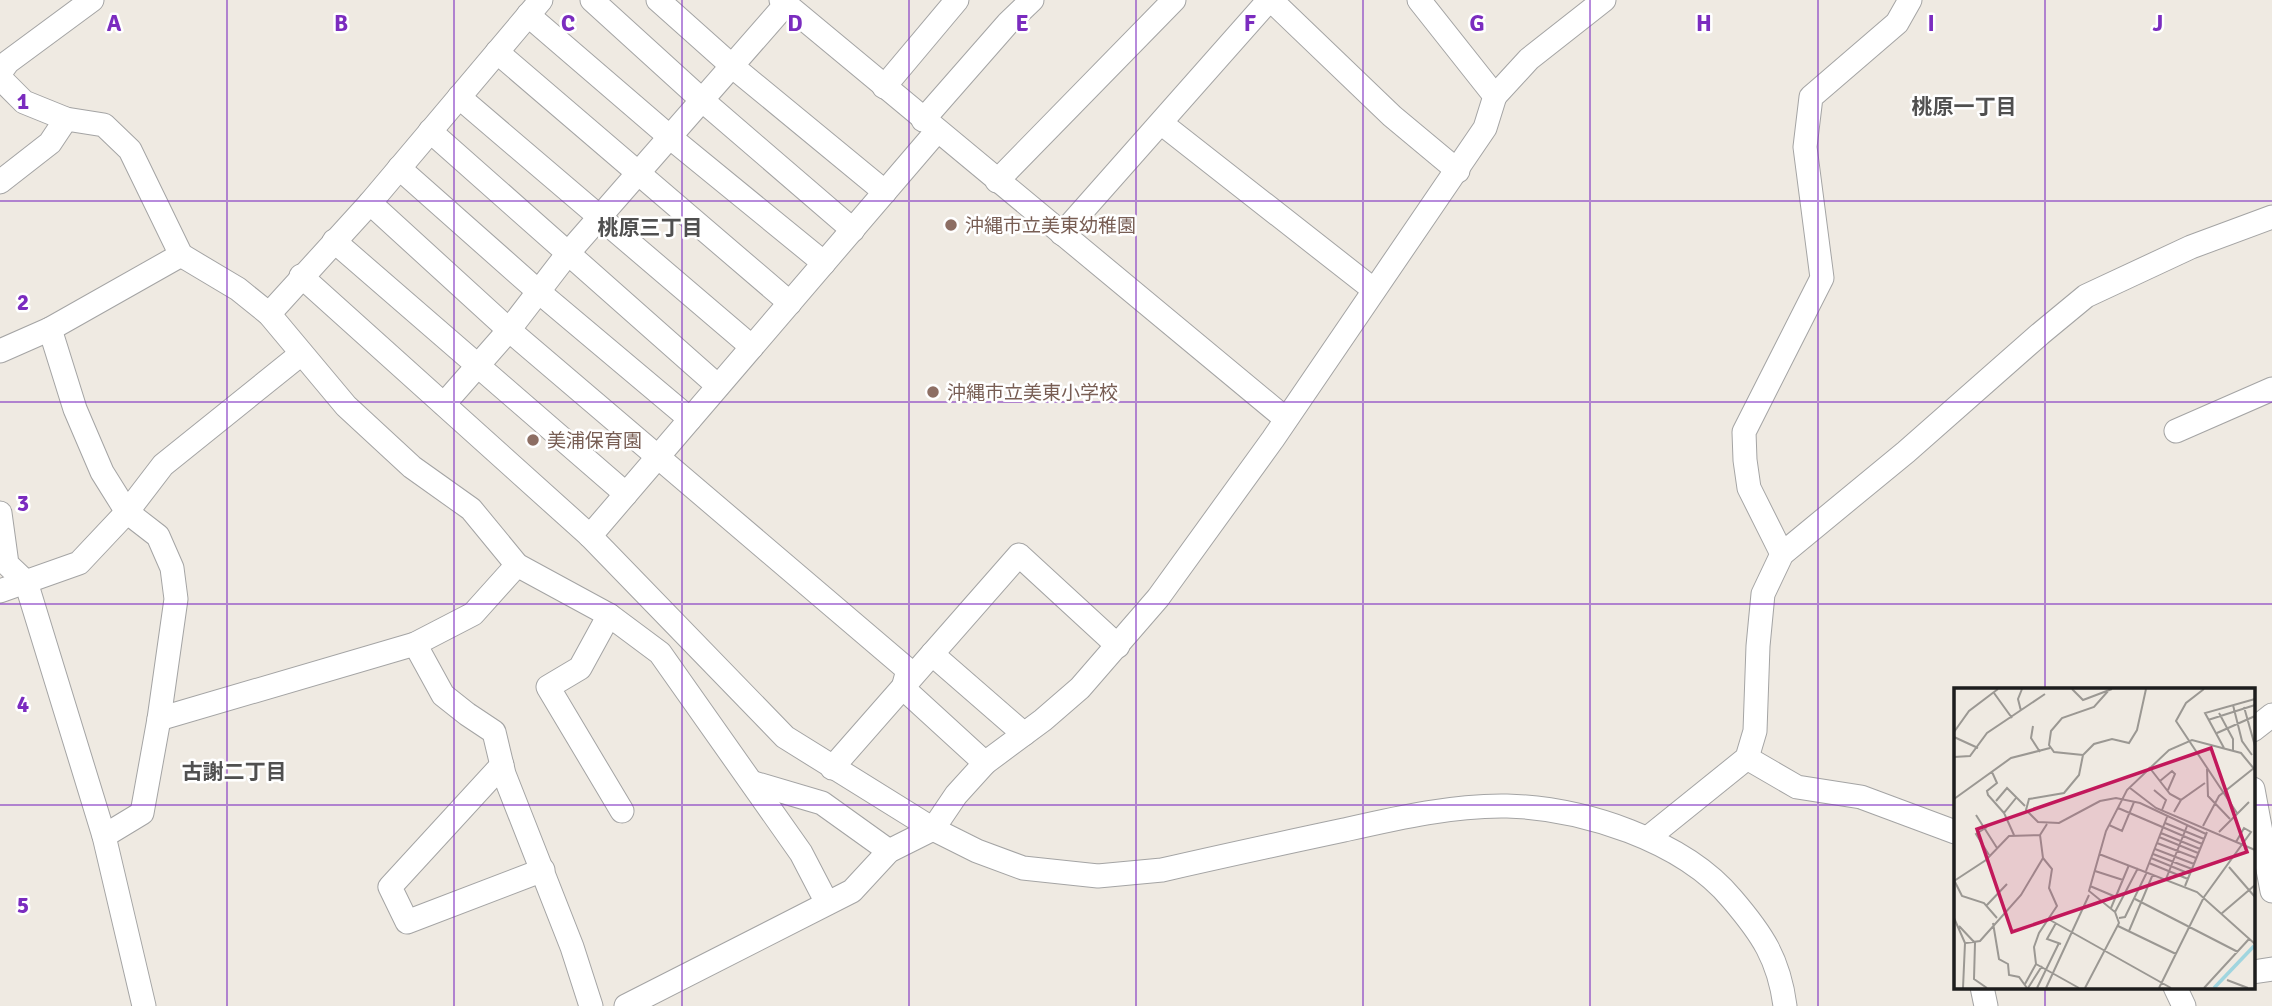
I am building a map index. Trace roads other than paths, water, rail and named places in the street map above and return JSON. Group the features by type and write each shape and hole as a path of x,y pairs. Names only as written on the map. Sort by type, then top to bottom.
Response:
{"street":[{"path":"92,0 8,62 0,75 24,102 66,118 104,125 130,150 181,254 238,289 270,314 346,406 412,467 471,509 517,565 609,615 660,653 801,853 827,903"},
{"path":"592,0 702,100 853,230"},
{"path":"658,0 732,66 885,192"},
{"path":"884,87 957,0"},
{"path":"590,536 885,192 930,126 1008,23 1032,0"},
{"path":"997,180 1174,0"},
{"path":"1062,234 1270,0 1392,116 1458,171"},
{"path":"1419,0 1496,96"},
{"path":"626,1006 852,891 889,851 933,829 956,795 985,763 1080,688 1158,598 1286,419 1458,171 1485,128 1496,96 1529,59 1604,0"},
{"path":"1782,554 1749,488 1744,432 1822,278 1805,148 1811,97 1897,23 1910,0"},
{"path":"444,404 784,2 1286,419"},
{"path":"270,314 301,276 370,203 535,7 671,138 824,263"},
{"path":"497,52 790,303"},
{"path":"458,97 752,347"},
{"path":"0,182 50,143 66,118"},
{"path":"1161,123 1374,290"},
{"path":"430,131 718,386"},
{"path":"399,168 539,292 690,419"},
{"path":"370,203 509,330 908,670 902,688"},
{"path":"1649,837 1747,758 1755,731 1763,594 1782,554 1906,453 2086,296 2191,247 2272,217"},
{"path":"334,241 626,494"},
{"path":"0,351 51,329 181,254"},
{"path":"301,276 590,536 785,737 933,829 977,851 1023,868 1098,876 1162,870 1395,819 1451,810 1506,806 1544,810 1649,837 1687,858 1720,883 1758,929 1782,977 1785,1006"},
{"path":"51,329 75,410 102,472 127,512 158,536 172,568 176,600 142,813 104,836"},
{"path":"0,591 79,563 127,512 163,466 301,354"},
{"path":"2176,431 2272,389"},
{"path":"0,513 8,564 26,582 104,836 144,1006"},
{"path":"832,768 1019,555 1118,646"},
{"path":"159,719 415,644 472,614 517,565"},
{"path":"609,615 580,668 548,687 622,811"},
{"path":"415,644 443,695 494,732 502,765 572,947 591,1006"},
{"path":"932,654 1024,734"},
{"path":"902,688 985,763"},
{"path":"2254,729 2272,715"},
{"path":"1747,758 1797,787 1861,797 1954,832"},
{"path":"502,765 390,887 407,922 543,870"},
{"path":"754,783 822,803 889,851"},
{"path":"2254,794 2272,891"},
{"path":"2254,972 2272,969"},
{"path":"1982,988 1986,1006"},
{"path":"2175,988 2184,1006"}],"place":[{"name":"沖縄市立美東幼稚園","path":"951,225"},
{"name":"沖縄市立美東小学校","path":"933,392"},
{"name":"美浦保育園","path":"533,440"}],"district":[{"name":"桃原一丁目","path":"1964,107"},
{"name":"桃原三丁目","path":"650,228"},
{"name":"古謝二丁目","path":"234,772"}]}
